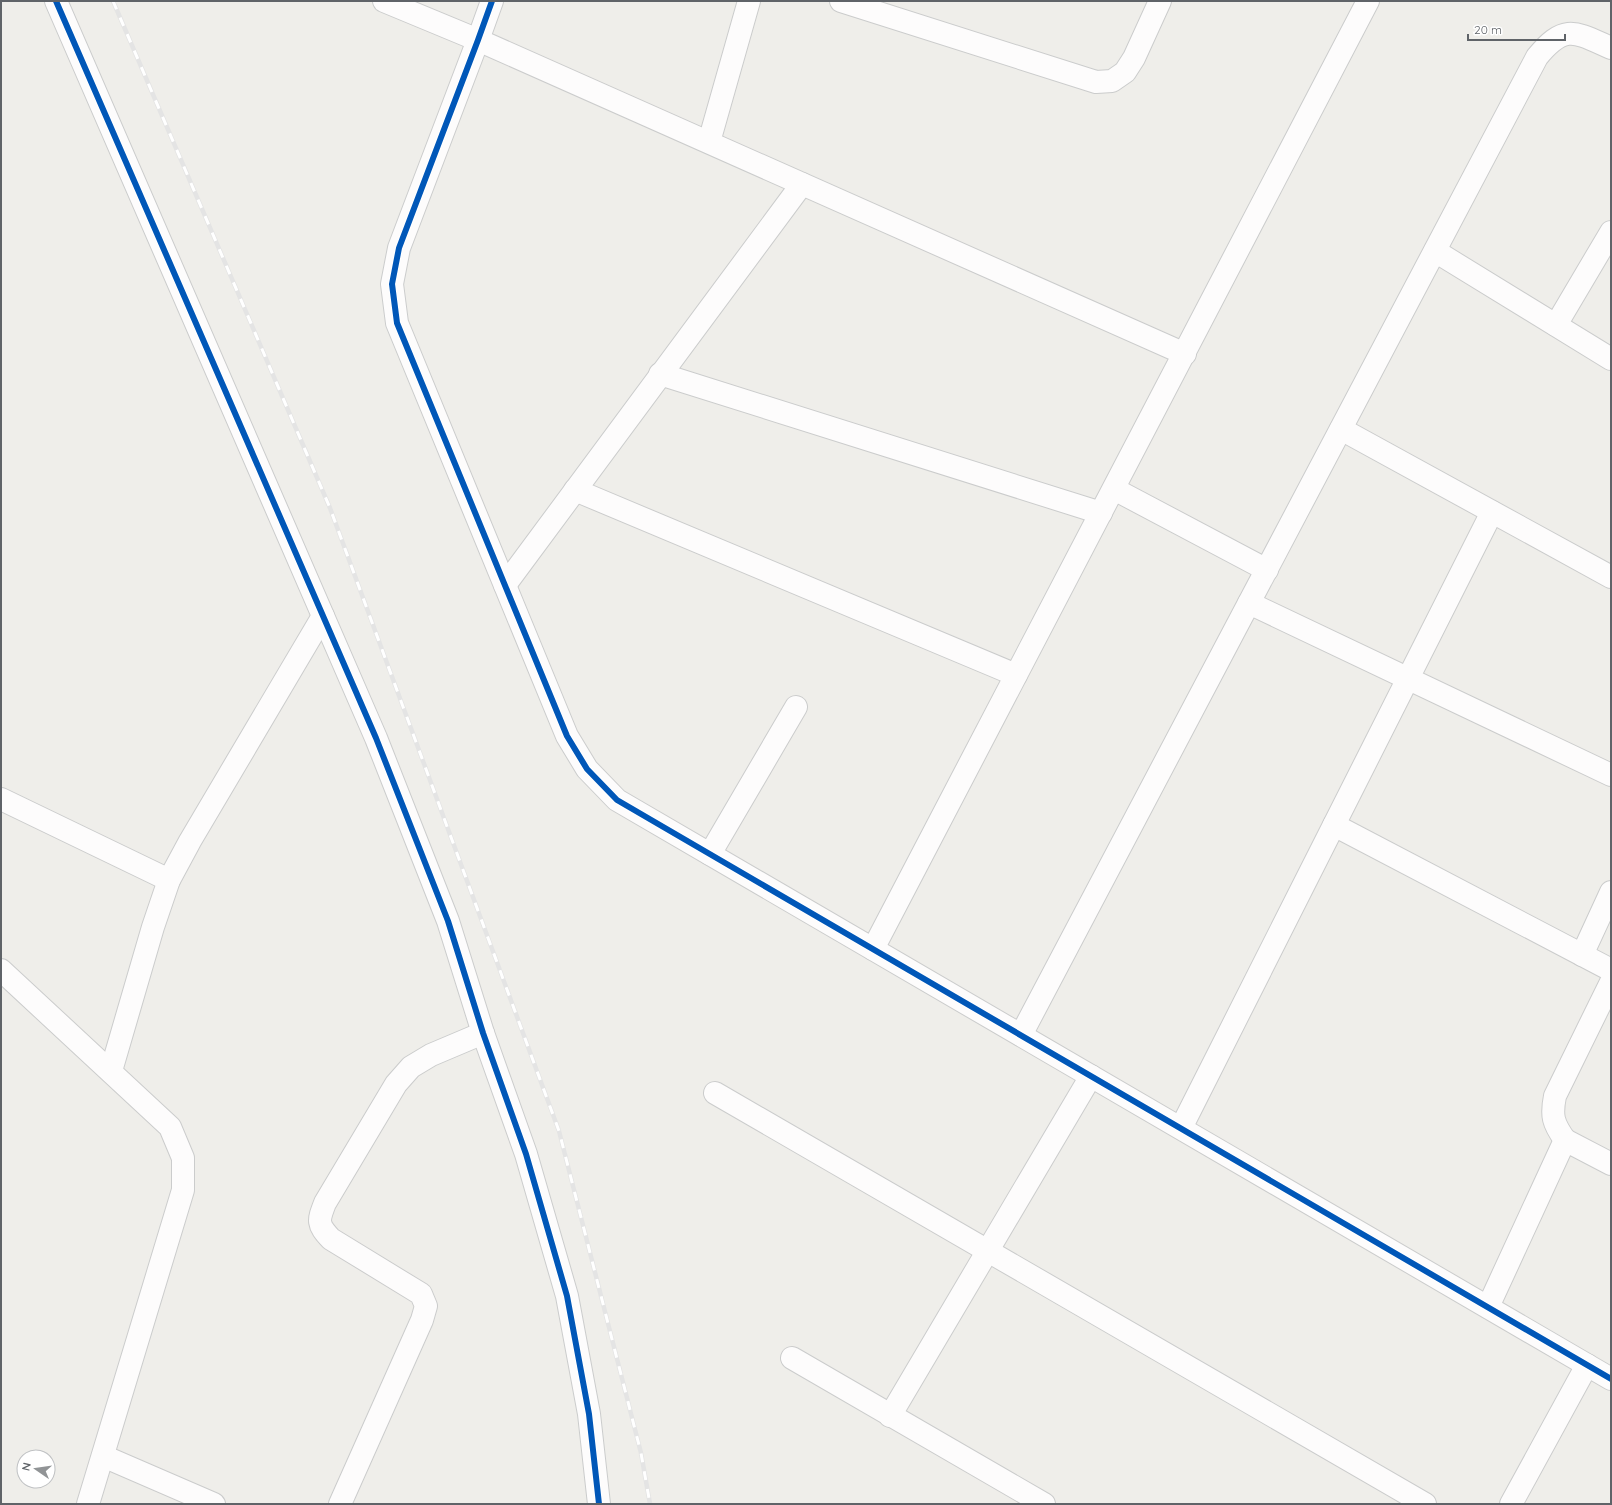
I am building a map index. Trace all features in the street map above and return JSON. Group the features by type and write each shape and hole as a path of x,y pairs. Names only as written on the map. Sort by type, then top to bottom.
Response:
{"street":[{"path":"56,1 376,738 448,921 483,1033 526,1154 567,1296 589,1414 599,1504"},
{"path":"384,1 478,40 1185,354"},
{"path":"492,1 399,248 392,284 397,322 567,736 587,769 617,800 1611,1379"},
{"path":"709,142 749,1"},
{"path":"841,1 1096,82 1112,81 1125,72 1134,58 1160,1"},
{"path":"873,949 1368,1"},
{"path":"1022,1035 1537,57 1548,43 1564,33 1581,34 1611,48"},
{"path":"505,585 802,184"},
{"path":"1556,325 1611,232"},
{"path":"1435,251 1611,359"},
{"path":"660,374 1101,513"},
{"path":"1341,429 1611,577"},
{"path":"1114,489 1267,570"},
{"path":"575,490 1016,675"},
{"path":"1181,1128 1492,512"},
{"path":"1249,603 1611,775"},
{"path":"111,1071 153,927 169,880 190,841 323,616"},
{"path":"710,854 796,708"},
{"path":"1,799 169,880"},
{"path":"1334,825 1611,970"},
{"path":"1582,955 1611,892"},
{"path":"1,970 170,1127 183,1158 183,1190 88,1504"},
{"path":"1611,982 1555,1096 1552,1109 1554,1124 1565,1140 1611,1164"},
{"path":"340,1504 422,1320 426,1306 421,1294 331,1239 321,1228 320,1215 325,1203 396,1084 411,1067 431,1055 483,1033"},
{"path":"890,1416 1091,1076"},
{"path":"715,1093 1425,1504"},
{"path":"1488,1307 1565,1140"},
{"path":"792,1358 1044,1504"},
{"path":"1511,1504 1587,1365"},
{"path":"103,1456 214,1504"}],"railway":[{"path":"113,1 330,508 559,1131 641,1453 650,1504"}],"cycle path":[{"path":"56,1 376,738 448,921 483,1033 526,1154 567,1296 589,1414 599,1504"},
{"path":"492,1 399,248 392,284 397,323 567,736 587,769 617,800 1611,1379"}]}
